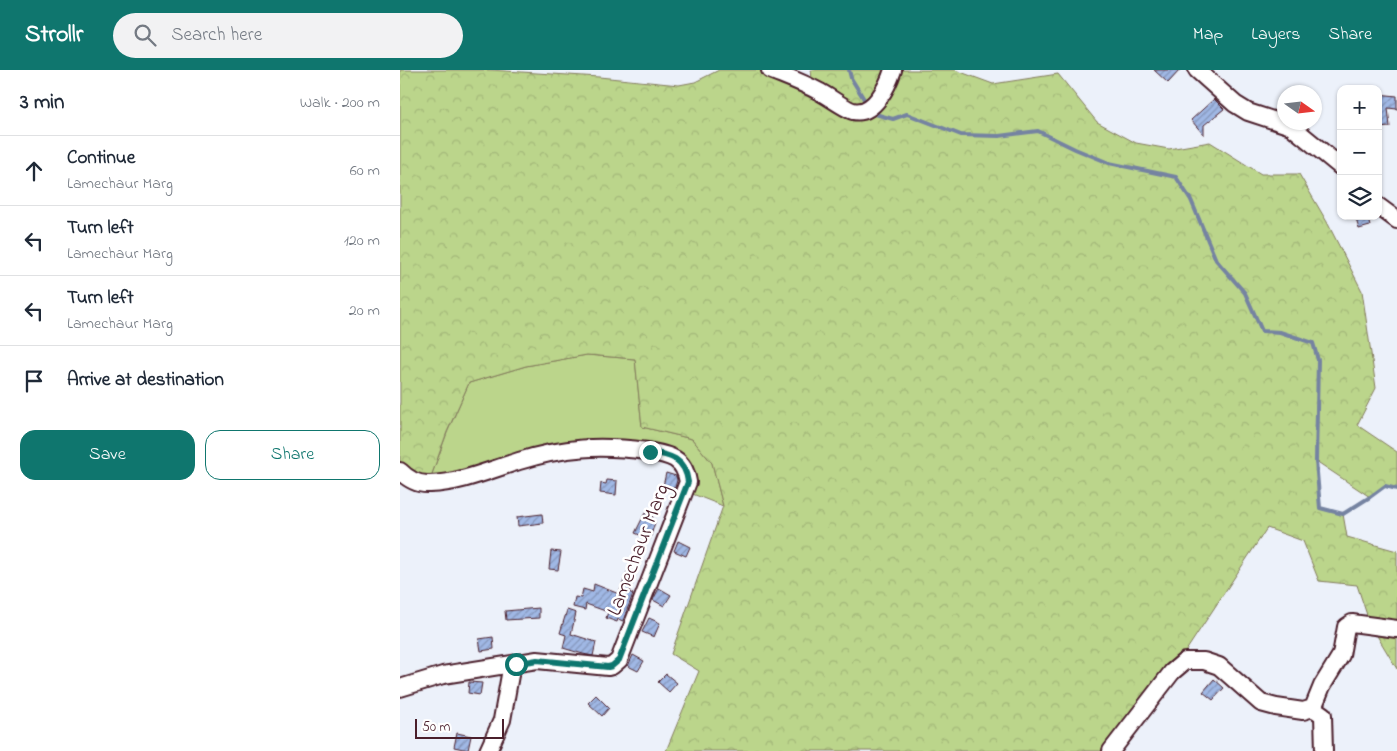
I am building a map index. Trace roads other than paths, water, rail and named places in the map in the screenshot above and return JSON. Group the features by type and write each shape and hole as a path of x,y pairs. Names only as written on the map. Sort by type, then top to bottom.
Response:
{"street":[{"path":"770,70 813,88 853,112 863,111 877,101 887,88 893,70"},
{"path":"1197,70 1235,104 1248,112 1291,126 1337,164"},
{"path":"1382,209 1397,220"},
{"name":"Lamechaur Marg","path":"400,471 410,480 428,485 457,480 555,452 588,447 621,448 664,454 682,464 688,482 619,660 612,666 537,660 443,675 400,688"},
{"path":"1111,751 1172,672 1185,661 1204,661 1219,666 1261,703 1304,711 1313,708 1322,686 1341,655 1346,627 1352,623 1397,629"},
{"path":"488,751 502,720 510,675 516,664"},
{"path":"1313,708 1323,715 1324,751"}],"waterway":[{"path":"849,70 851,78 867,104"},
{"path":"873,111 875,114 893,119 907,114 961,135 999,136 1038,131 1109,163 1176,177 1191,200 1216,260 1245,293 1262,331 1280,332 1313,343 1318,360 1316,461 1320,508 1343,514 1385,486 1397,489"}]}
